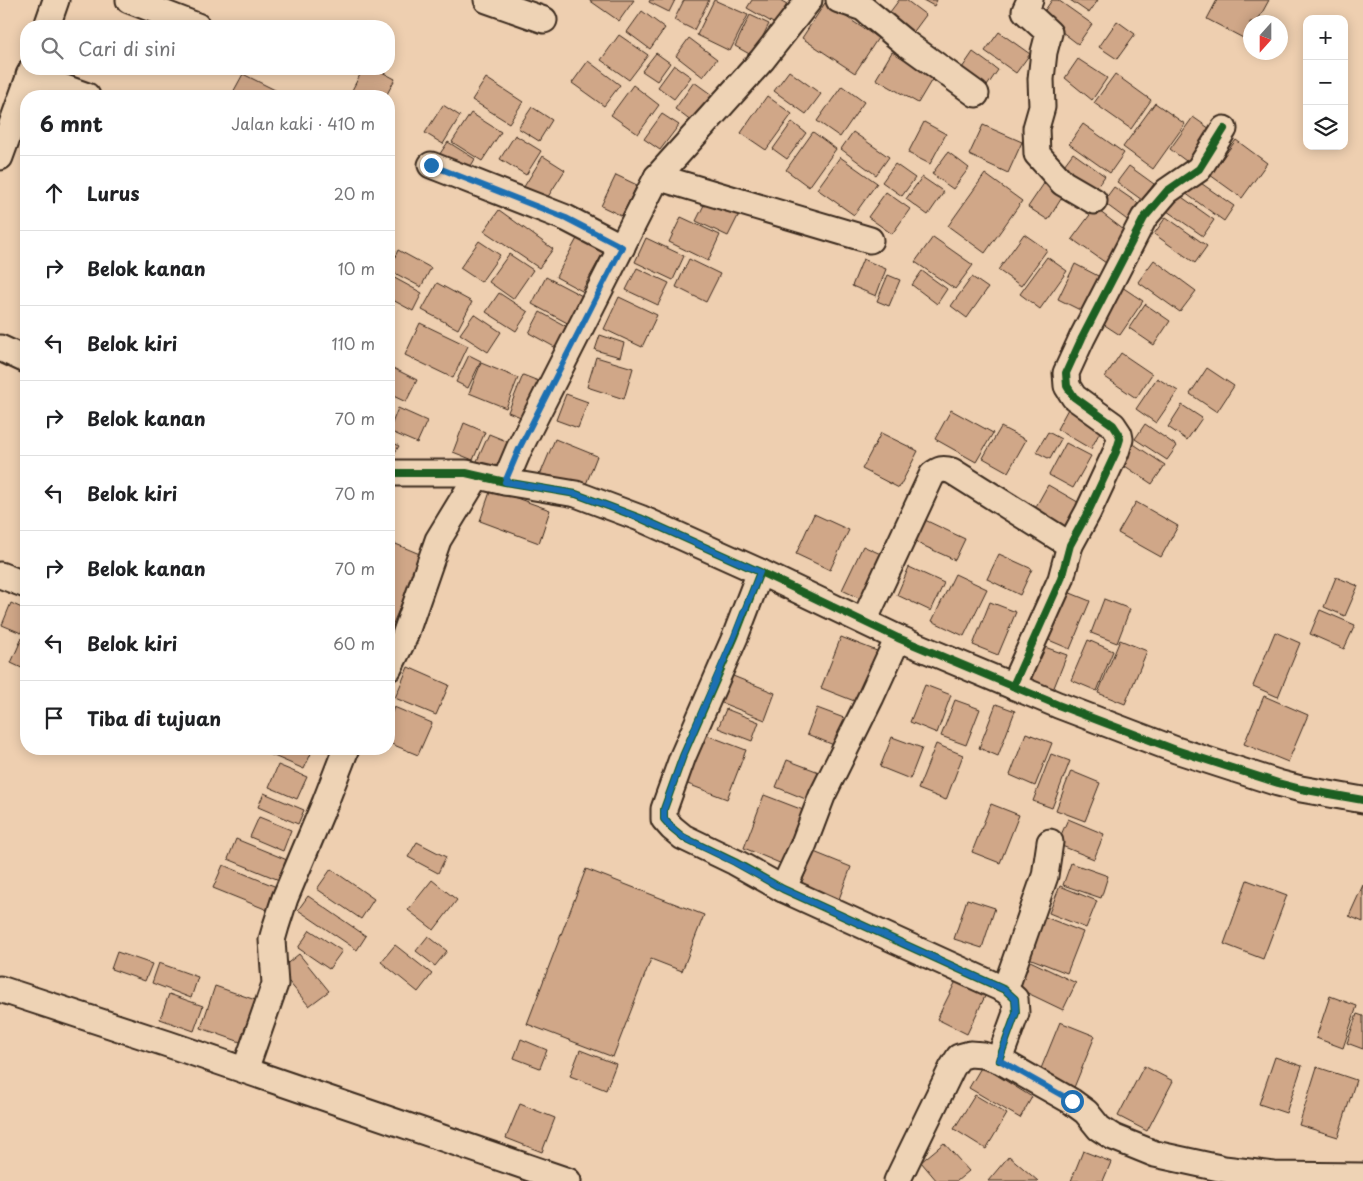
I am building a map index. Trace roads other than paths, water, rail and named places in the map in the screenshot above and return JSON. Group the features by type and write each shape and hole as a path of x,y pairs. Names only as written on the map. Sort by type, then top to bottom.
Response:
{"street":[{"path":"49,20 56,0"},
{"path":"129,0 181,20"},
{"path":"487,0 544,20"},
{"path":"505,482 519,449 657,177 762,60 809,0"},
{"path":"839,0 863,8 904,42 976,94"},
{"path":"1030,0 1025,11 1049,33 1044,52 1041,79 1042,107 1036,128 1037,154 1064,182 1094,201"},
{"path":"24,90 29,75"},
{"path":"37,75 73,90"},
{"path":"0,157 20,100"},
{"path":"1013,686 1061,579 1070,545 1088,512 1116,452 1120,439 1113,425 1074,397 1066,386 1066,373 1144,218 1167,192 1199,169 1224,129"},
{"path":"431,165 566,218 622,247"},
{"path":"657,177 870,240"},
{"path":"0,348 20,357"},
{"path":"864,621 932,475 938,470 952,471 1070,545"},
{"path":"395,473 466,473 505,482 576,494 640,518 760,572 898,638 1058,706 1176,750 1300,789 1363,800"},
{"path":"395,656 404,638 438,540 477,476"},
{"path":"760,572 683,756 664,809 664,819 683,837 783,889 1005,990 1015,999 1016,1013 999,1060"},
{"path":"0,575 20,583"},
{"path":"783,889 806,840 822,796 898,638"},
{"path":"245,1070 275,984 272,940 276,926 285,898 344,755"},
{"path":"1005,990 1045,876 1050,842"},
{"path":"0,989 245,1070 568,1181"},
{"path":"897,1181 911,1156 936,1099 959,1057 970,1054 983,1055 999,1060 1072,1101 1086,1112 1099,1128 1113,1137 1155,1154 1224,1169 1274,1176 1361,1170"}]}
